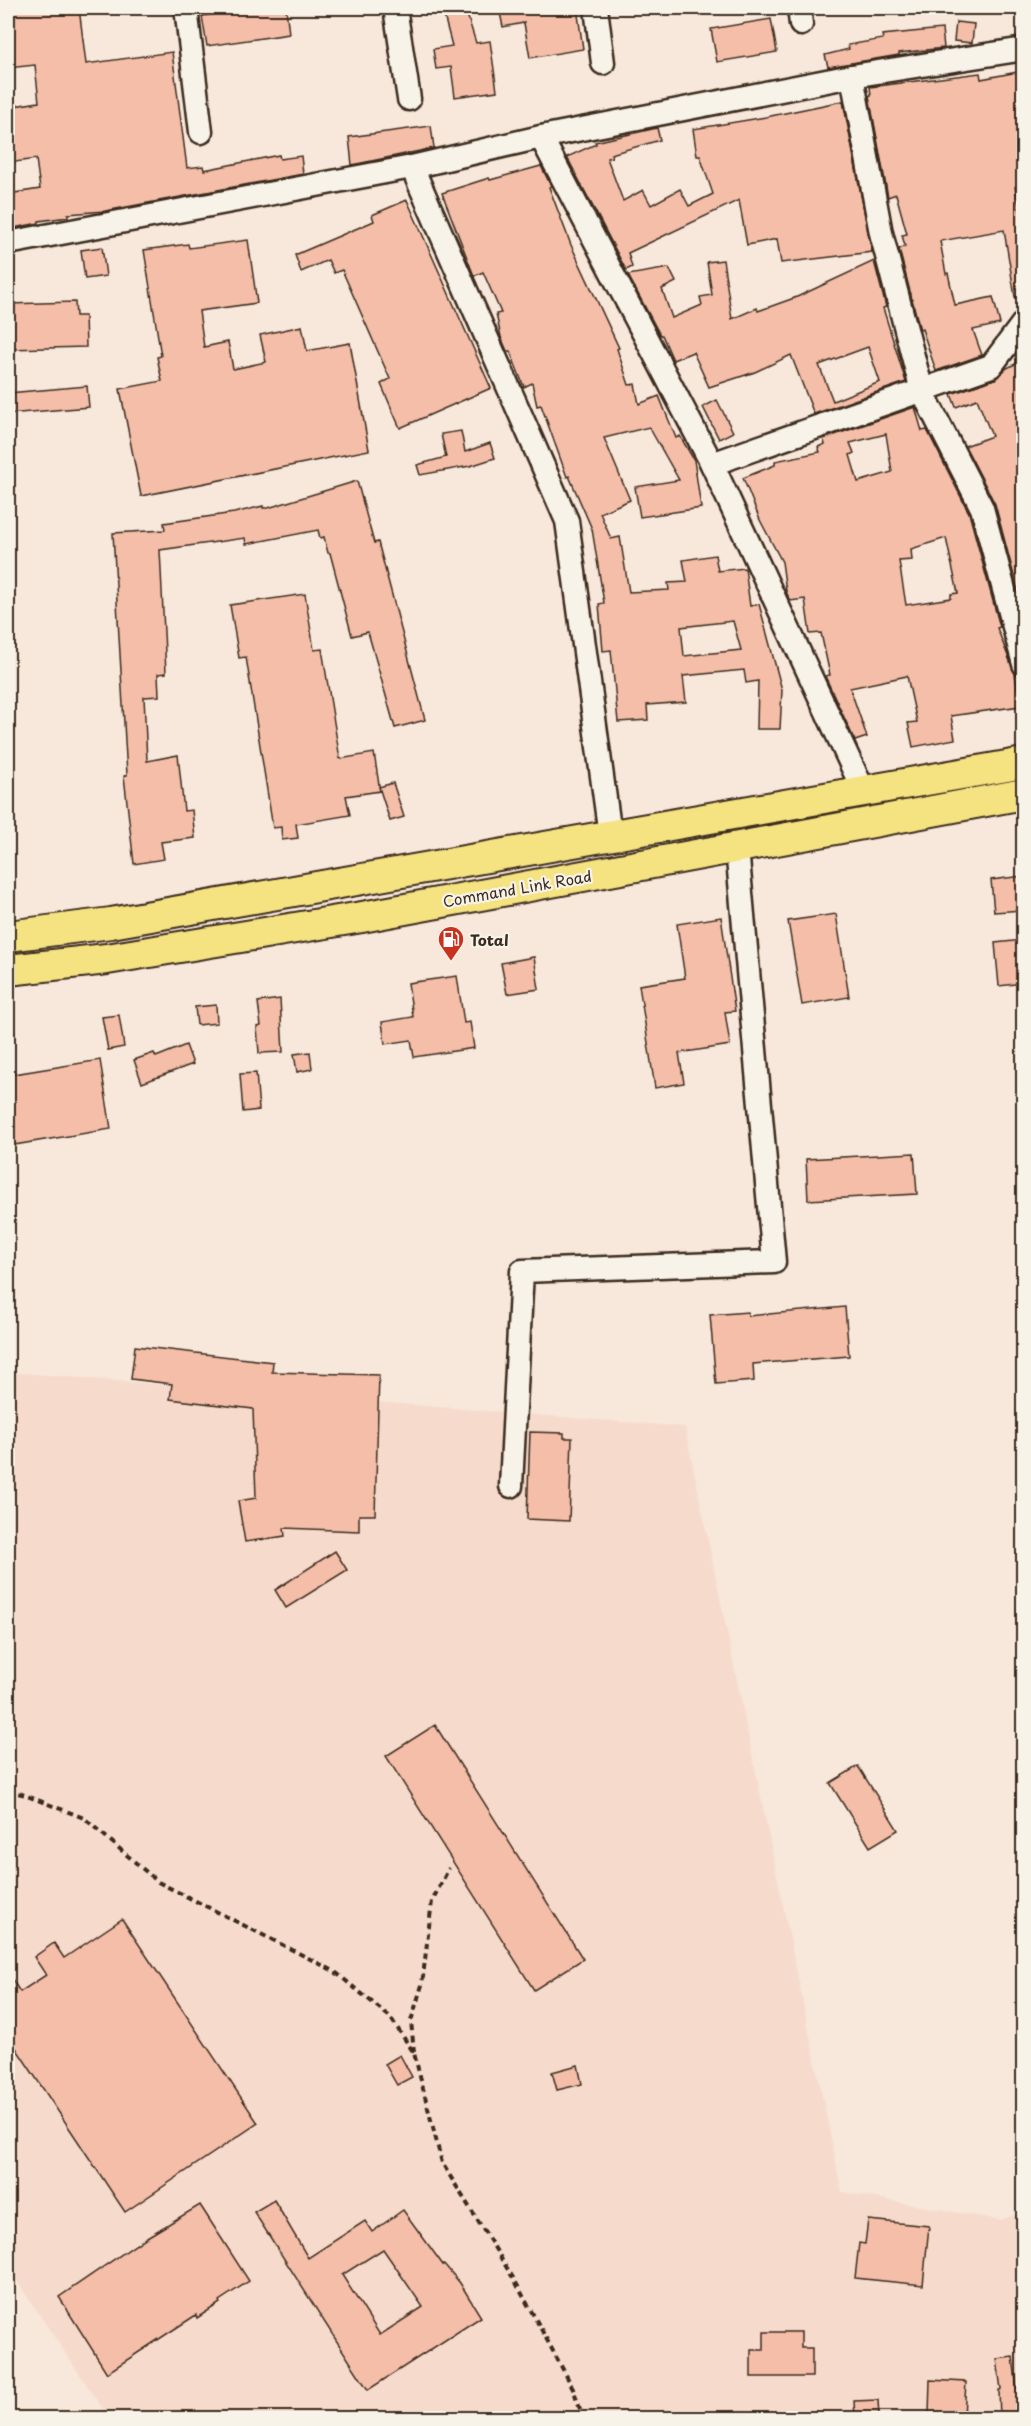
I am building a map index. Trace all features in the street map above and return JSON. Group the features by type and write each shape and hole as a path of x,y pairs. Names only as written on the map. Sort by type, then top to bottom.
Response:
{"main road":[{"path":"8,936 111,923 1023,763"},
{"name":"Command Link Road","path":"8,969 107,959 327,923 1023,794"}],"street":[{"path":"186,8 201,132"},
{"path":"395,8 410,99"},
{"path":"596,8 603,63"},
{"path":"8,243 412,167 541,137 852,76 1023,49"},
{"path":"852,76 881,233 922,391 982,508 1020,629 1023,664"},
{"path":"541,137 712,464 864,792"},
{"path":"412,167 567,521 610,835"},
{"path":"712,464 991,366 1023,322"},
{"path":"511,1486 522,1271 774,1262 737,848"}],"path":[{"path":"8,1791 22,1794 84,1818 158,1882 334,1971 390,2017 414,2053"},
{"path":"449,1868 432,1901 422,1985 411,2021 414,2053 442,2163 515,2281 573,2388 582,2418"}],"shaded area":[{"path":"8,1372 685,1427 842,2192 1000,2220 1023,2212 1023,2418 109,2418 8,2268"}],"building":[{"path":"8,8 79,8 86,64 172,52 187,168 203,166 204,170 279,155 280,159 301,156 303,174 105,211 68,214 68,217 8,229 8,194 40,189 36,159 8,163 8,107 39,102 35,65 8,68 8,37 11,36"},
{"path":"262,8 286,8 289,34 207,46 202,16"},
{"path":"442,8 465,8 476,43 490,41 497,91 455,97 451,67 436,69 433,49 452,46"},
{"path":"499,8 577,8 583,49 530,58 524,23 503,27"},
{"path":"771,19 777,52 717,62 711,29"},
{"path":"956,22 974,24 972,43 954,41"},
{"path":"942,29 944,48 899,53 899,55 828,67 825,55 849,49 848,45 883,39 882,35"},
{"path":"1023,71 1023,184 1015,187 1023,224 1023,296 1015,297 1004,230 940,241 955,305 993,297 1000,324 973,330 982,355 936,371 922,329 920,330 899,249 905,246 902,235 907,234 896,194 888,197 869,96 871,95 870,87 980,73 981,79"},
{"path":"843,101 872,252 781,263 777,239 747,245 739,200 628,253 632,267 626,270 567,157 596,144 595,142 657,128 660,140 611,154 612,157 607,158 623,201 643,190 651,205 680,189 689,206 713,194 700,156 697,156 693,129"},
{"path":"431,126 434,148 352,165 349,137"},
{"path":"541,166 551,186 549,187 571,245 619,348 617,349 629,385 635,384 639,404 659,396 676,438 680,436 694,460 701,508 640,517 635,487 679,480 649,427 604,438 630,500 600,513 611,539 620,537 629,592 669,590 668,583 687,582 683,560 715,555 718,571 745,568 750,606 759,604 782,690 780,729 757,729 758,681 746,683 744,670 683,676 686,702 647,705 648,720 618,722 611,650 603,651 599,604 604,603 592,529 569,476 567,477 541,405 537,406 532,383 524,387 510,351 507,351 501,337 496,314 501,313 483,272 474,276 442,193 489,178 490,180","holes":["733,621 741,650 684,656 681,627"]},
{"path":"407,200 491,388 400,428 381,384 390,379 342,270 334,273 328,260 301,272 295,255 374,221 372,215"},
{"path":"248,240 257,303 199,311 204,347 228,342 233,369 266,362 260,335 302,326 307,351 350,343 369,450 141,496 120,389 162,381 157,357 161,356 144,250 188,244 189,248"},
{"path":"102,247 106,276 85,279 81,250"},
{"path":"723,260 732,319 757,308 758,311 797,297 874,261 886,307 883,308 906,382 814,414 791,355 755,372 709,387 693,352 673,360 662,335 628,275 669,268 676,282 662,289 672,318 702,305 700,297 712,295 707,262","holes":["868,347 880,382 833,401 819,365"]},
{"path":"75,302 76,316 85,316 86,347 8,349 8,304"},
{"path":"1023,360 1023,610 995,504 965,446 992,436 977,399 956,407 951,394 995,379 1007,368"},
{"path":"87,386 89,407 8,414 8,393"},
{"path":"717,400 733,432 719,439 703,407"},
{"path":"915,407 922,431 927,430 969,513 1000,627 997,628 1015,674 1020,706 951,716 955,739 913,747 908,723 917,722 907,676 850,688 867,737 855,741 825,676 830,675 821,633 810,634 805,599 790,601 786,591 782,562 760,520 743,478 775,465 775,461 820,452 818,447 825,444 823,439","holes":["886,434 892,472 858,482 850,455 854,453 850,443","946,538 958,593 951,594 951,598 906,605 899,561 912,560 911,549"]},
{"path":"461,431 465,452 490,443 495,458 470,466 420,475 417,465 446,457 441,434"},
{"path":"357,481 374,543 378,542 425,720 395,728 368,632 352,636 330,553 328,553 324,537 320,538 318,530 246,544 245,538 160,550 166,673 158,674 159,696 144,697 147,761 178,755 184,811 192,810 195,838 161,842 164,859 134,864 124,776 127,775 113,533 165,530 164,523 234,513 263,506 263,508 268,508"},
{"path":"305,594 314,650 322,649 340,759 374,753 380,791 346,796 350,815 296,824 298,838 282,840 281,827 273,828 246,657 239,658 230,605"},
{"path":"393,783 404,817 390,821 379,787"},
{"path":"1023,876 1023,910 994,912 991,880"},
{"path":"836,914 849,997 802,1005 788,921"},
{"path":"721,917 735,1011 725,1012 730,1045 679,1053 684,1083 655,1088 639,985 685,978 677,924"},
{"path":"1023,940 1023,983 999,986 995,943"},
{"path":"534,957 539,989 507,994 501,963"},
{"path":"457,976 464,1023 470,1022 474,1048 414,1057 411,1040 385,1044 382,1022 413,1017 408,983"},
{"path":"280,999 283,1052 259,1053 257,1027 261,1026 258,1002"},
{"path":"216,1005 217,1023 197,1025 195,1007"},
{"path":"119,1015 124,1047 108,1050 102,1017"},
{"path":"186,1045 193,1064 142,1083 134,1060 154,1053 156,1057"},
{"path":"310,1052 312,1069 297,1072 294,1054"},
{"path":"100,1060 111,1129 8,1146 8,1075"},
{"path":"256,1073 259,1110 243,1112 240,1074"},
{"path":"914,1153 917,1194 808,1200 806,1159"},
{"path":"845,1307 849,1356 753,1364 754,1381 716,1384 710,1315 748,1312 748,1316"},
{"path":"135,1346 273,1362 272,1372 379,1375 375,1515 359,1515 359,1531 284,1528 285,1536 245,1542 238,1501 256,1498 253,1409 170,1399 172,1384 131,1379"},
{"path":"530,1432 564,1433 564,1438 572,1438 569,1521 527,1519"},
{"path":"335,1551 347,1570 286,1608 275,1590"},
{"path":"435,1725 583,1959 534,1990 386,1756"},
{"path":"858,1766 898,1830 870,1847 830,1783"},
{"path":"122,1919 258,2123 125,2212 8,2036 8,1973 20,1992 46,1975 34,1957 54,1943 64,1958"},
{"path":"400,2055 412,2077 397,2085 385,2064"},
{"path":"578,2065 582,2084 557,2090 552,2072"},
{"path":"274,2200 308,2258 365,2221 372,2232 403,2210 443,2265 460,2283 481,2317 368,2390 254,2212","holes":["383,2249 423,2307 380,2335 342,2275"]},
{"path":"200,2205 249,2281 197,2318 196,2315 107,2373 59,2297 147,2237"},
{"path":"868,2220 929,2226 923,2285 855,2278 859,2243 865,2244"},
{"path":"764,2332 801,2332 801,2348 812,2348 812,2377 751,2377 751,2350 764,2350"},
{"path":"1013,2357 1017,2389 1023,2389 1023,2418 1000,2418 999,2390 1001,2390 997,2359"},
{"path":"930,2380 966,2382 964,2416 929,2415"},
{"path":"878,2400 879,2418 855,2418 854,2401"}],"place":[{"name":"Total","path":"451,962"}]}
